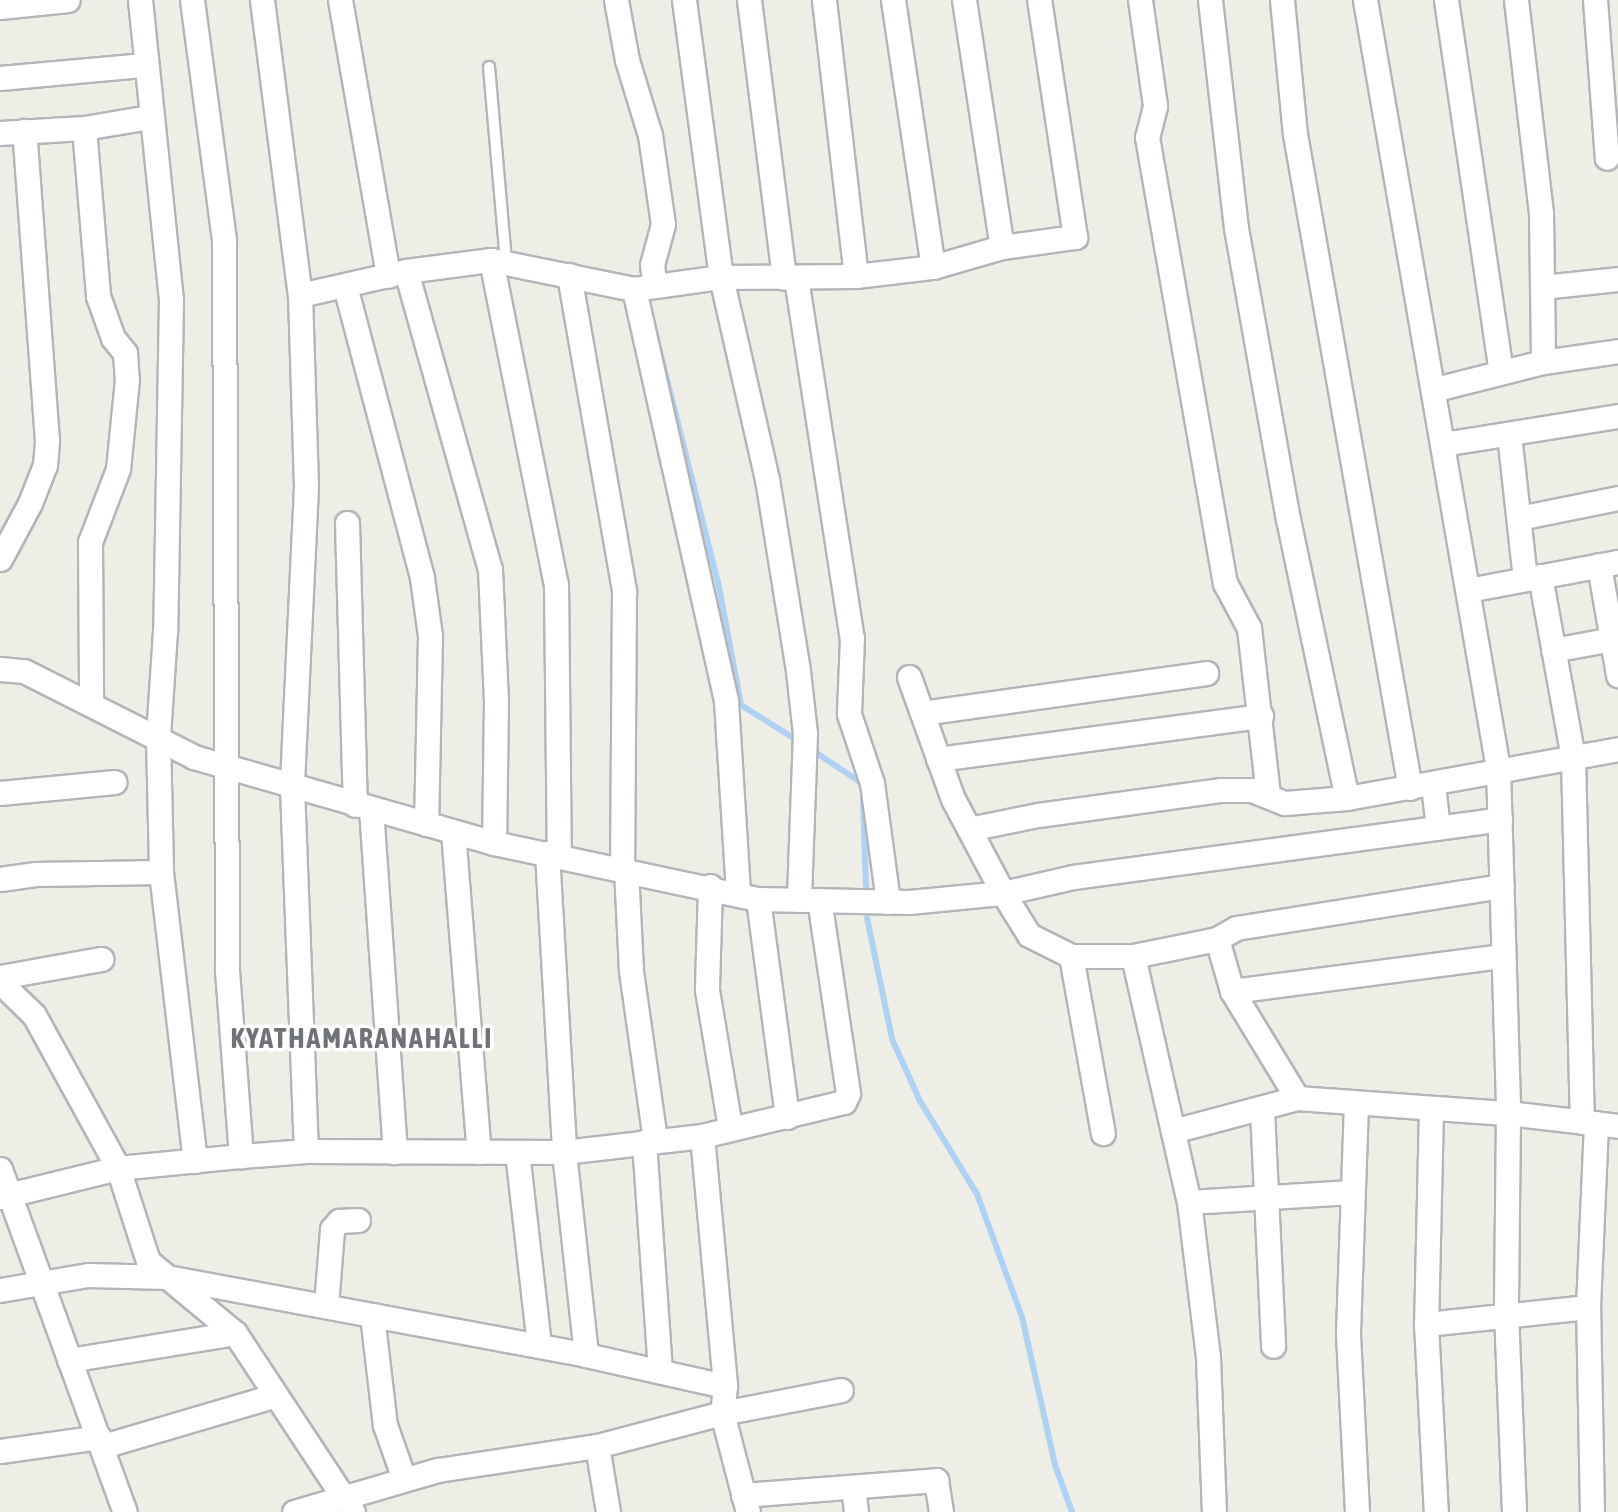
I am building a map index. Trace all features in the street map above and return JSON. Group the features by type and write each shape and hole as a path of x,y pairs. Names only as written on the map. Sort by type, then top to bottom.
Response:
{"street":[{"path":"0,7 68,0"},
{"path":"140,0 144,65 171,300 165,631 158,737 161,872 195,1161"},
{"path":"192,0 225,241 224,766 227,970 241,1156"},
{"path":"262,0 300,295 306,486 292,788 306,1151"},
{"path":"340,0 397,273 490,569 496,702 494,843"},
{"path":"616,0 626,60 650,135 663,224 644,287 726,701 748,896 788,1117"},
{"path":"5,1196 118,1168 241,1156 306,1151 564,1152 702,1136 788,1117 848,1099 809,900 805,744 767,479 721,276 684,0"},
{"path":"749,0 790,278 852,638 849,715 872,783 888,902"},
{"path":"824,0 856,276"},
{"path":"893,0 933,267"},
{"path":"964,0 1002,247"},
{"path":"300,295 397,273 498,261 644,287 721,276 856,276 933,267 1002,247 1075,237 1039,0"},
{"path":"1140,0 1154,106 1147,137 1226,583 1249,628 1268,794"},
{"path":"1210,0 1236,228 1288,519 1347,798"},
{"path":"1282,0 1295,134 1409,788"},
{"path":"1365,0 1436,389 1499,774 1508,1113 1506,1312 1514,1512"},
{"path":"1446,0 1501,372"},
{"path":"1516,0 1541,213 1543,362"},
{"path":"1595,0 1608,159"},
{"path":"0,78 144,65"},
{"path":"0,133 84,128 150,117"},
{"path":"84,128 98,296 113,338 125,353 127,379 118,469 90,542 91,704"},
{"path":"0,559 30,503 44,465 47,441 24,131"},
{"path":"498,261 556,584 553,855 564,1152 586,1355"},
{"path":"569,275 624,591 624,869 631,971 650,1141 660,1371"},
{"path":"1542,287 1618,279"},
{"path":"345,286 422,578 430,636 425,824"},
{"path":"1436,389 1543,362 1618,351"},
{"path":"1443,444 1618,416"},
{"path":"1509,434 1519,518 1553,650 1573,758 1599,1123 1588,1307 1592,1512"},
{"path":"1519,518 1618,498"},
{"path":"347,523 363,807 395,1152"},
{"path":"1468,590 1609,563 1618,675"},
{"path":"1553,650 1614,639"},
{"path":"0,669 24,671 194,757 292,788 494,843 748,896 888,902 1003,893 1073,877 1500,819"},
{"path":"922,713 1206,673"},
{"path":"909,677 938,759 969,829 1003,893 1029,935 1071,956 1133,956 1217,939 1236,928 1502,886"},
{"path":"938,759 1261,716"},
{"path":"969,829 1038,815 1221,790 1268,794 1284,803 1347,798 1499,774 1618,749"},
{"path":"0,793 114,782"},
{"path":"1433,785 1438,828"},
{"path":"453,832 479,1152"},
{"path":"0,880 36,874 161,872"},
{"path":"710,886 707,990 730,1128"},
{"path":"1217,939 1232,991 1297,1098"},
{"path":"1071,956 1103,1133"},
{"path":"1133,956 1189,1202 1209,1357 1213,1512"},
{"path":"1232,991 1503,956"},
{"path":"0,979 101,959"},
{"path":"0,979 34,1014 118,1168 148,1261 235,1333 348,1504"},
{"path":"1173,1130 1262,1110 1297,1098 1508,1113 1599,1123"},
{"path":"1356,1103 1348,1334 1357,1512"},
{"path":"1431,1108 1426,1324 1436,1512"},
{"path":"1262,1110 1273,1346"},
{"path":"702,1136 725,1386 722,1413 746,1503 853,1487 936,1480 941,1512"},
{"path":"517,1152 539,1346"},
{"path":"0,1169 5,1196 101,1441 125,1512"},
{"path":"1189,1202 1352,1192"},
{"path":"326,1306 332,1229 339,1221 358,1220"},
{"path":"0,1290 88,1275 167,1277 586,1355 725,1386"},
{"path":"1426,1324 1506,1312 1588,1307"},
{"path":"372,1315 385,1426 404,1479"},
{"path":"69,1360 235,1333"},
{"path":"294,1512 348,1504 404,1479 597,1446 722,1413 841,1390"},
{"path":"0,1451 101,1441 276,1395"},
{"path":"597,1446 608,1512"},
{"path":"853,1487 856,1512"}],"lane":[{"path":"489,67 498,261"}],"waterway":[{"path":"651,316 718,582 741,705 800,742"},
{"path":"809,748 863,784"},
{"path":"863,798 866,889"},
{"path":"867,918 892,1039 920,1101 977,1194 1022,1317 1055,1465 1072,1512"}],"district":[{"name":"KYATHAMARANAHALLI","path":"362,1038"}]}
